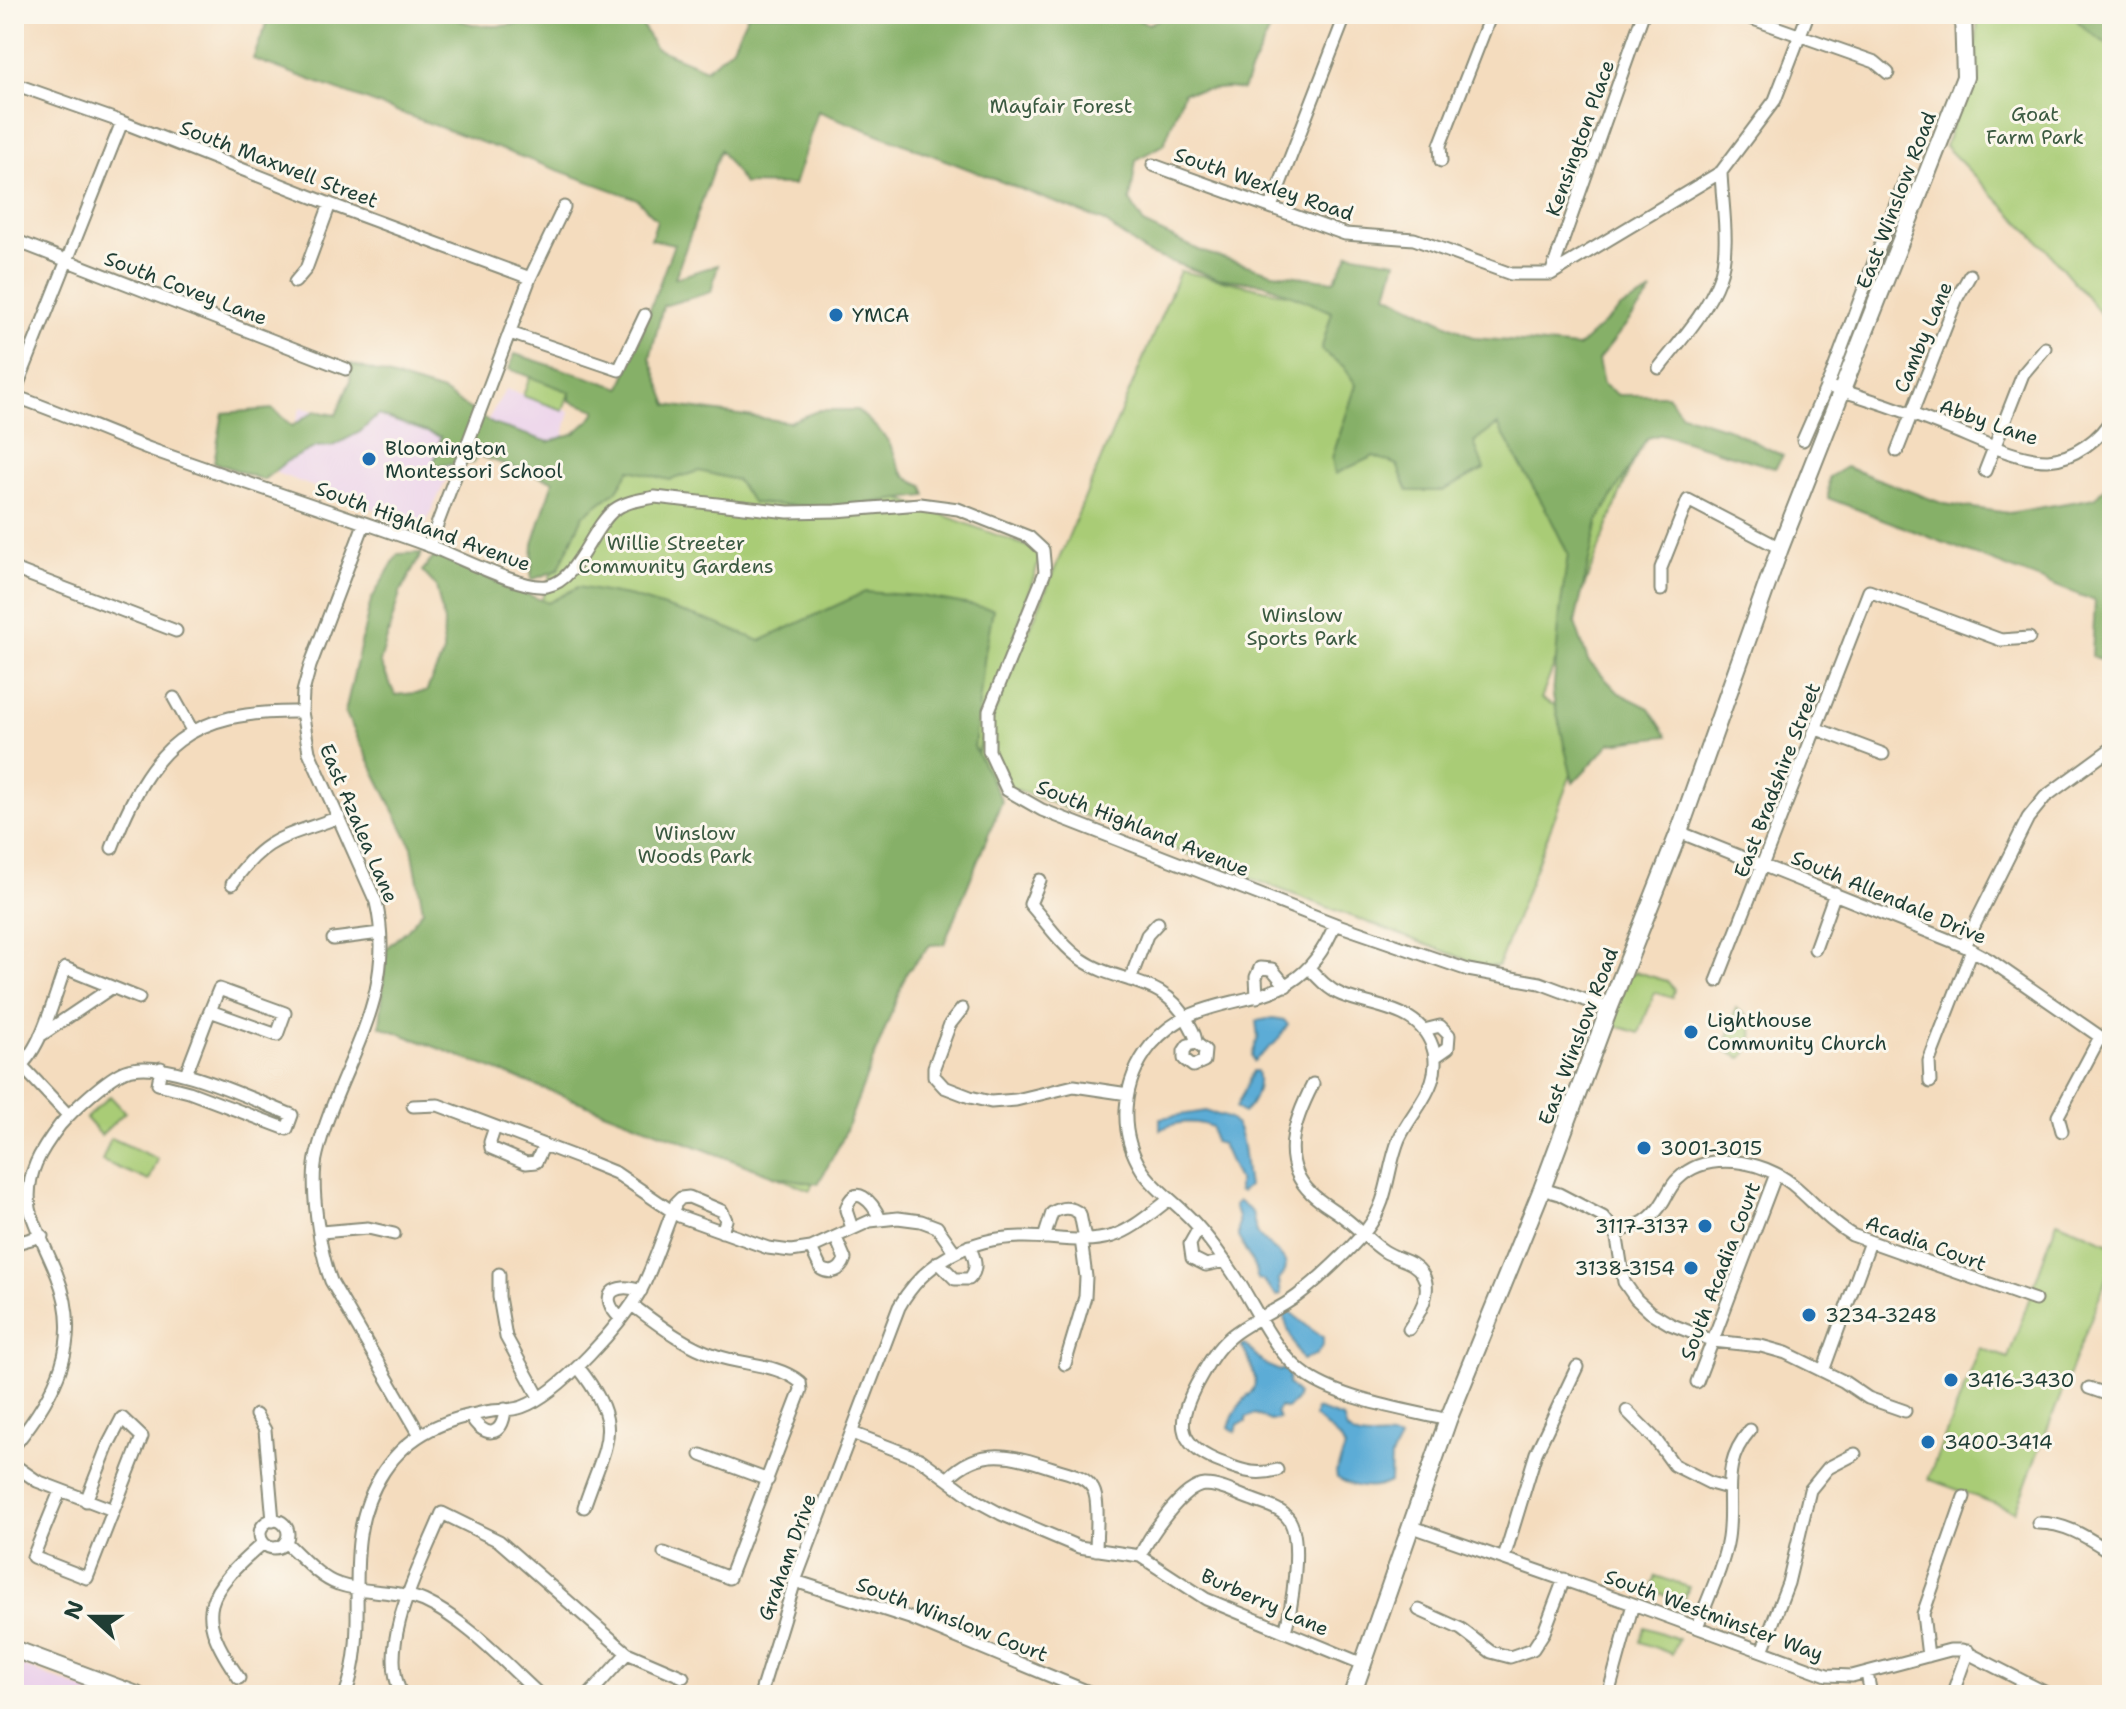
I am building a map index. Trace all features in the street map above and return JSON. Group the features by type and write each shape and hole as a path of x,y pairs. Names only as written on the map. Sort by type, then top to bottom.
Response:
{"main road":[{"name":"East Winslow Road","path":"1352,1695 1448,1420 1542,1189 1679,832 1780,548 1965,77 1964,16"},
{"path":"14,1649 137,1695"}],"street":[{"path":"1271,207 1346,14"},
{"path":"1441,161 1440,145 1491,14"},
{"name":"Kensington Place","path":"1551,274 1643,14"},
{"path":"1739,14 1875,62 1888,73"},
{"path":"1551,274 1721,172 1775,100 1808,14"},
{"name":"South Maxwell Street","path":"14,84 122,122 530,278"},
{"path":"14,395 122,122"},
{"name":"South Wexley Road","path":"1153,165 1345,234 1414,239 1511,274 1551,274"},
{"path":"1659,368 1704,308 1720,278 1724,244 1721,172"},
{"name":"East Winslow Road","path":"1803,440 1906,177"},
{"path":"295,282 306,269 330,204"},
{"path":"429,546 530,278 564,207"},
{"name":"South Covey Lane","path":"14,240 346,369"},
{"name":"Camby Lane","path":"1897,451 1957,298 1970,275"},
{"path":"510,333 619,370 645,315"},
{"path":"1985,471 2023,374 2045,348"},
{"path":"1826,386 1843,391"},
{"name":"Abby Lane","path":"1843,391 1911,413 1993,446 2048,460 2072,453 2092,441 2108,426 2112,417"},
{"name":"South Highland Avenue","path":"14,395 149,448 429,546 523,583 544,587 556,584 568,573 601,525 615,510 633,501 655,497 788,512 920,504 958,509 1029,537 1043,550 1045,572 989,710 989,751 1007,790 1042,810 1335,924 1468,970 1540,983 1609,1009"},
{"path":"1661,590 1661,568 1688,500 1780,548"},
{"name":"East Azalea Lane","path":"364,524 310,666 303,692 302,712 309,752 370,886 378,913 380,965 371,1011 317,1153 313,1175 324,1260 331,1281 420,1435"},
{"path":"14,569 176,631"},
{"name":"East Bradshire Street","path":"1717,981 1869,591 2001,640 2029,638"},
{"path":"174,698 193,732"},
{"path":"112,848 142,781 168,750 193,732 237,715 302,712"},
{"path":"1817,729 1883,754"},
{"path":"1930,1082 1929,1061 1968,948 2028,818 2045,797 2112,748"},
{"path":"232,884 247,862 264,846 339,817"},
{"name":"South Allendale Drive","path":"1679,832 1968,948 2112,1045"},
{"path":"1040,880 1030,904 1063,944 1083,960 1171,997 1186,1017 1196,1036 1196,1043"},
{"path":"1815,949 1835,893"},
{"path":"1130,980 1147,935 1158,923"},
{"path":"1335,924 1321,955 1286,986 1257,997 1201,1010 1160,1036 1143,1056 1128,1094 1126,1124 1133,1153 1149,1180 1199,1228 1225,1261 1281,1352 1313,1379 1336,1390 1448,1420"},
{"path":"333,939 380,933"},
{"path":"68,1115 18,1068 40,1036 65,968 139,998"},
{"path":"1257,997 1256,974 1260,968 1272,969 1286,986"},
{"path":"1277,1470 1248,1473 1211,1459 1193,1447 1184,1428 1186,1402 1211,1358 1231,1337 1299,1295 1363,1233 1384,1202 1398,1141 1431,1084 1435,1057 1424,1030 1407,1015 1335,992 1309,968"},
{"path":"40,1036 111,988"},
{"path":"186,1074 210,1011 219,989 285,1013 277,1035 210,1011"},
{"path":"962,1009 950,1024 934,1067 937,1084 991,1102 1016,1100 1074,1086 1128,1094"},
{"path":"1424,1030 1440,1026 1449,1035 1448,1048 1435,1057"},
{"path":"2062,1131 2058,1116 2100,1037"},
{"path":"14,1446 43,1407 70,1337 67,1300 30,1210 30,1184 40,1152 68,1115 126,1070 161,1068 186,1074 292,1115 287,1129 189,1092 158,1084 161,1068"},
{"path":"1313,1084 1293,1134 1294,1166 1312,1194 1381,1249 1414,1265 1425,1280 1426,1300 1409,1329"},
{"path":"413,1106 438,1105 616,1173 672,1213 768,1248 791,1251 811,1248 852,1228 880,1219 909,1219 930,1224 941,1231 954,1251"},
{"path":"495,1127 490,1139 491,1148 526,1163 536,1162 544,1145"},
{"name":"Acadia Court","path":"1616,1232 1647,1222 1678,1178 1703,1165 1719,1161 1737,1162 1776,1174 1792,1184 1833,1224 1870,1242 2035,1300"},
{"name":"South Acadia Court","path":"1697,1382 1776,1174"},
{"path":"1542,1189 1559,1194 1603,1217 1616,1232 1624,1282 1636,1299 1670,1324 1713,1341 1761,1346 1786,1353 1868,1398 1905,1411"},
{"path":"852,1228 846,1210 849,1200 856,1196 866,1197 872,1202 880,1219"},
{"path":"345,1695 356,1652 358,1537 371,1494 401,1449 436,1425 470,1415 522,1407 578,1367 641,1291 678,1200 685,1197 719,1209 726,1220 722,1232"},
{"name":"Graham Drive","path":"760,1695 795,1581 899,1307 915,1284 938,1262 954,1251 969,1246 1020,1237 1103,1238 1125,1231 1170,1199"},
{"path":"1044,1238 1052,1213 1070,1208 1080,1214 1085,1297 1065,1364"},
{"path":"321,1232 368,1228 394,1234"},
{"path":"1199,1228 1190,1244 1192,1258 1206,1265 1225,1261"},
{"path":"14,1247 42,1236"},
{"path":"811,1248 821,1269 835,1271 845,1259 836,1238"},
{"path":"1823,1371 1870,1242"},
{"path":"938,1262 955,1279 969,1279 976,1263 969,1246"},
{"path":"499,1274 499,1297 506,1337 539,1397"},
{"path":"620,1318 611,1307 609,1296 612,1291 622,1287 641,1291"},
{"path":"632,1305 670,1334 696,1348 772,1369 800,1382 801,1396 729,1578 664,1553"},
{"path":"578,1367 603,1401 608,1436 584,1507"},
{"path":"1504,1558 1536,1453 1577,1367"},
{"path":"2089,1388 2112,1396"},
{"path":"470,1415 484,1432 502,1427 505,1409"},
{"path":"1627,1411 1655,1439 1674,1465 1710,1483 1728,1488"},
{"path":"256,1415 265,1430 273,1521"},
{"path":"60,1491 33,1557 87,1578 142,1437 122,1418 86,1501"},
{"path":"1697,1627 1728,1540 1728,1488 1737,1445 1750,1430"},
{"name":"Burberry Lane","path":"852,1433 920,1459 987,1508 1079,1547 1140,1556 1206,1599 1363,1664"},
{"path":"1762,1651 1788,1583 1810,1490 1828,1468 1855,1454"},
{"path":"701,1455 768,1480"},
{"path":"948,1478 968,1462 993,1455 1025,1458 1082,1478 1092,1487 1096,1498 1096,1550"},
{"path":"14,1465 37,1481 113,1510"},
{"path":"1140,1556 1152,1534 1186,1494 1197,1486 1218,1487 1278,1510 1292,1525 1296,1578 1285,1631"},
{"path":"1928,1656 1923,1614 1964,1497"},
{"path":"402,1695 393,1669 394,1646 409,1596 442,1513 499,1541 627,1653 683,1677"},
{"path":"273,1521 281,1523 287,1530 285,1542 274,1548 263,1543 260,1535 262,1527 273,1521"},
{"path":"2038,1523 2070,1529 2112,1553"},
{"name":"South Westminster Way","path":"1410,1526 1827,1675 1844,1677 1950,1650 1968,1651"},
{"path":"285,1542 335,1583 356,1589 385,1590 433,1606 459,1623 540,1695"},
{"path":"239,1678 217,1645 212,1629 212,1607 227,1575 263,1543"},
{"path":"1419,1610 1461,1629 1491,1652 1510,1657 1533,1649 1544,1632 1564,1579"},
{"name":"South Winslow Court","path":"795,1581 910,1618 1096,1695"},
{"path":"1608,1695 1633,1604"},
{"path":"1952,1695 1968,1651 2050,1695"},
{"path":"589,1695 627,1653"},
{"path":"1867,1673 1871,1695"}],"shaded area":[{"name":"Bloomington Montessori School","path":"506,389 570,411 562,443 537,445 470,429 424,527 276,473 301,407 340,419 351,397 487,421"},
{"path":"14,1663 98,1695 14,1695"}],"green space":[{"name":"Mayfair Forest","path":"270,14 448,14 471,24 496,26 547,19 551,14 636,14 655,48 706,69 732,48 748,14 1122,14 1149,24 1170,14 1276,14 1243,90 1228,88 1184,92 1164,144 1136,160 1130,201 1145,225 1203,252 1273,273 1334,281 1349,253 1396,261 1387,294 1475,338 1578,347 1622,307 1652,292 1598,360 1603,384 1618,395 1667,395 1682,414 1727,428 1783,456 1775,468 1662,434 1647,438 1598,521 1575,623 1588,661 1619,693 1649,708 1667,736 1611,743 1573,783 1553,696 1568,554 1498,425 1474,442 1484,469 1443,491 1408,491 1397,465 1374,456 1335,474 1332,458 1356,385 1344,367 1321,350 1332,312 1265,284 1216,278 1147,253 1103,221 818,111 794,185 744,184 720,150 675,278 718,265 711,292 663,306 650,358 668,405 789,422 820,410 857,410 885,437 901,470 923,486 926,496 828,508 753,503 736,480 699,471 670,480 630,470 616,491 583,516 558,570 531,580 533,544 553,481 477,455 474,463 433,466 441,437 378,415 360,432 333,446 316,447 287,461 263,480 214,462 223,413 273,409 292,426 315,411 336,415 350,382 351,364 443,392 493,424 549,442 575,433 593,417 596,410 570,401 570,392 509,369 515,354 621,388 674,244 651,239 657,220 637,199 253,59"},
{"name":"Goat Farm Park","path":"1978,14 2112,14 2112,327 2046,249 1945,146 1975,62"},
{"path":"2074,14 2112,14 2112,49 2080,24"},
{"path":"1180,271 1379,314 1646,427 1541,699 1591,722 1498,966 1483,966 970,772 810,1190 380,1023 620,394 1042,552 975,759"},
{"path":"530,377 570,390 563,410 523,396"},
{"path":"1846,467 1944,504 2009,513 2095,498 2112,479 2112,664 2092,656 2095,601 1828,498 1829,477"},
{"name":"Winslow Woods Park","path":"422,553 400,593 380,662 395,695 426,692 443,655 444,622 436,586 422,571 435,556 548,603 578,587 632,597 710,621 760,641 865,592 921,596 993,609 974,747 1002,801 944,944 930,945 907,972 842,1140 818,1184 774,1176 380,1026 386,948 407,930 423,910 412,847 345,712 371,600 398,554"},
{"path":"1636,972 1667,981 1674,989 1672,998 1655,992 1639,1033 1616,1026 1612,1018 1628,975"},
{"path":"1736,1008 1750,1018 1752,1029 1751,1046 1741,1058 1725,1050"},
{"path":"110,1096 125,1112 101,1135 86,1118"},
{"path":"111,1138 158,1159 149,1181 102,1161"},
{"path":"2057,1221 2112,1244 2112,1265 2015,1511 1928,1479 1980,1348 2008,1358"},
{"path":"1656,1576 1689,1587 1683,1602 1651,1590"},
{"path":"1645,1627 1678,1639 1672,1654 1640,1642"}],"water":[{"path":"1284,1020 1288,1025 1276,1042 1254,1061 1252,1055 1258,1038 1256,1021"},
{"path":"1253,1071 1257,1071 1257,1089 1243,1113 1236,1108"},
{"path":"1206,1111 1230,1119 1239,1131 1248,1186 1241,1192 1238,1191 1238,1180 1222,1144 1214,1142 1212,1127 1186,1122 1160,1130 1160,1118"},
{"path":"1238,1201 1252,1212 1259,1236 1284,1261 1286,1266 1279,1280 1281,1294 1277,1296 1257,1279 1256,1269 1238,1237 1234,1205"},
{"path":"1290,1312 1323,1337 1323,1346 1316,1355 1302,1360 1284,1315"},
{"path":"1244,1344 1266,1365 1280,1371 1283,1369 1289,1375 1288,1384 1298,1394 1287,1409 1280,1407 1276,1412 1279,1419 1270,1421 1255,1414 1238,1424 1236,1432 1229,1427 1255,1385 1250,1363 1241,1345"},
{"path":"1316,1409 1343,1418 1347,1430 1354,1435 1400,1440 1391,1457 1390,1482 1377,1487 1364,1487 1337,1478 1336,1472 1345,1448 1341,1440 1315,1417"}],"place":[{"name":"YMCA","path":"836,315"},
{"name":"Bloomington Montessori School","path":"369,459"},
{"name":"Lighthouse Community Church","path":"1691,1032"},
{"name":"3001-3015","path":"1644,1148"},
{"name":"3117-3137","path":"1705,1226"},
{"name":"3138-3154","path":"1691,1268"},
{"name":"3234-3248","path":"1809,1315"},
{"name":"3416-3430","path":"1951,1380"},
{"name":"3400-3414","path":"1928,1442"}],"park label":[{"name":"Willie Streeter Community Gardens","path":"676,554"},
{"name":"Winslow Sports Park","path":"1302,626"}]}
